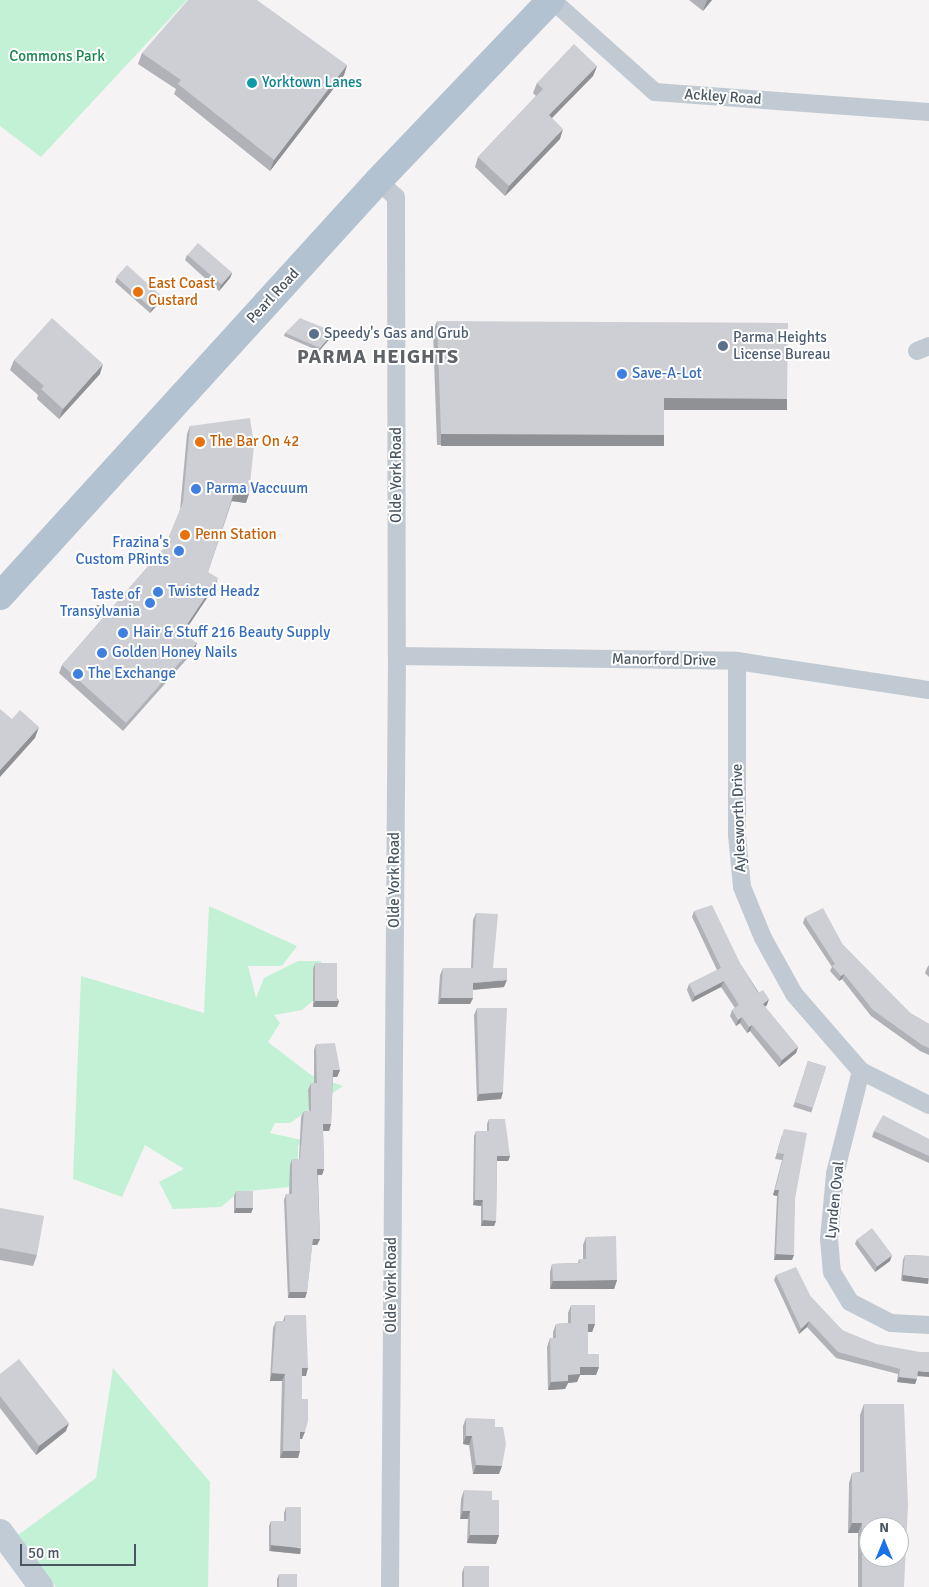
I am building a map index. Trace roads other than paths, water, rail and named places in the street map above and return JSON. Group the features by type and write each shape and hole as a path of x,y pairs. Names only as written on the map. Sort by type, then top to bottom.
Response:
{"main road":[{"name":"Pearl Road","path":"0,596 378,181 552,0"},
{"path":"0,1531 41,1587"}],"street":[{"name":"Ackley Road","path":"552,0 655,92 929,112"},
{"name":"Olde York Road","path":"378,181 396,197 397,656 390,1587"},
{"name":"Manorford Drive","path":"397,656 737,661 929,690"},
{"name":"Aylesworth Drive","path":"737,661 737,835 742,887 763,938 794,994 861,1071 929,1106"},
{"name":"Lynden Oval","path":"861,1071 835,1174 829,1239 832,1272 850,1302 891,1322 929,1325"}],"place":[{"name":"Yorktown Lanes","path":"252,83"},
{"name":"East Coast Custard","path":"138,292"},
{"name":"Speedy's Gas and Grub","path":"314,334"},
{"name":"Parma Heights License Bureau","path":"723,346"},
{"name":"Save-A-Lot","path":"622,374"},
{"name":"The Bar On 42","path":"200,442"},
{"name":"Parma Vaccuum","path":"196,489"},
{"name":"Penn Station","path":"185,535"},
{"name":"Frazina's Custom PRints","path":"179,551"},
{"name":"Twisted Headz","path":"158,592"},
{"name":"Taste of Transylvania","path":"150,603"},
{"name":"Hair & Stuff 216 Beauty Supply","path":"123,633"},
{"name":"Golden Honey Nails","path":"102,653"},
{"name":"The Exchange","path":"78,674"}],"district":[{"name":"PARMA HEIGHTS","path":"378,356"}],"park label":[{"name":"Commons Park","path":"57,57"}]}
